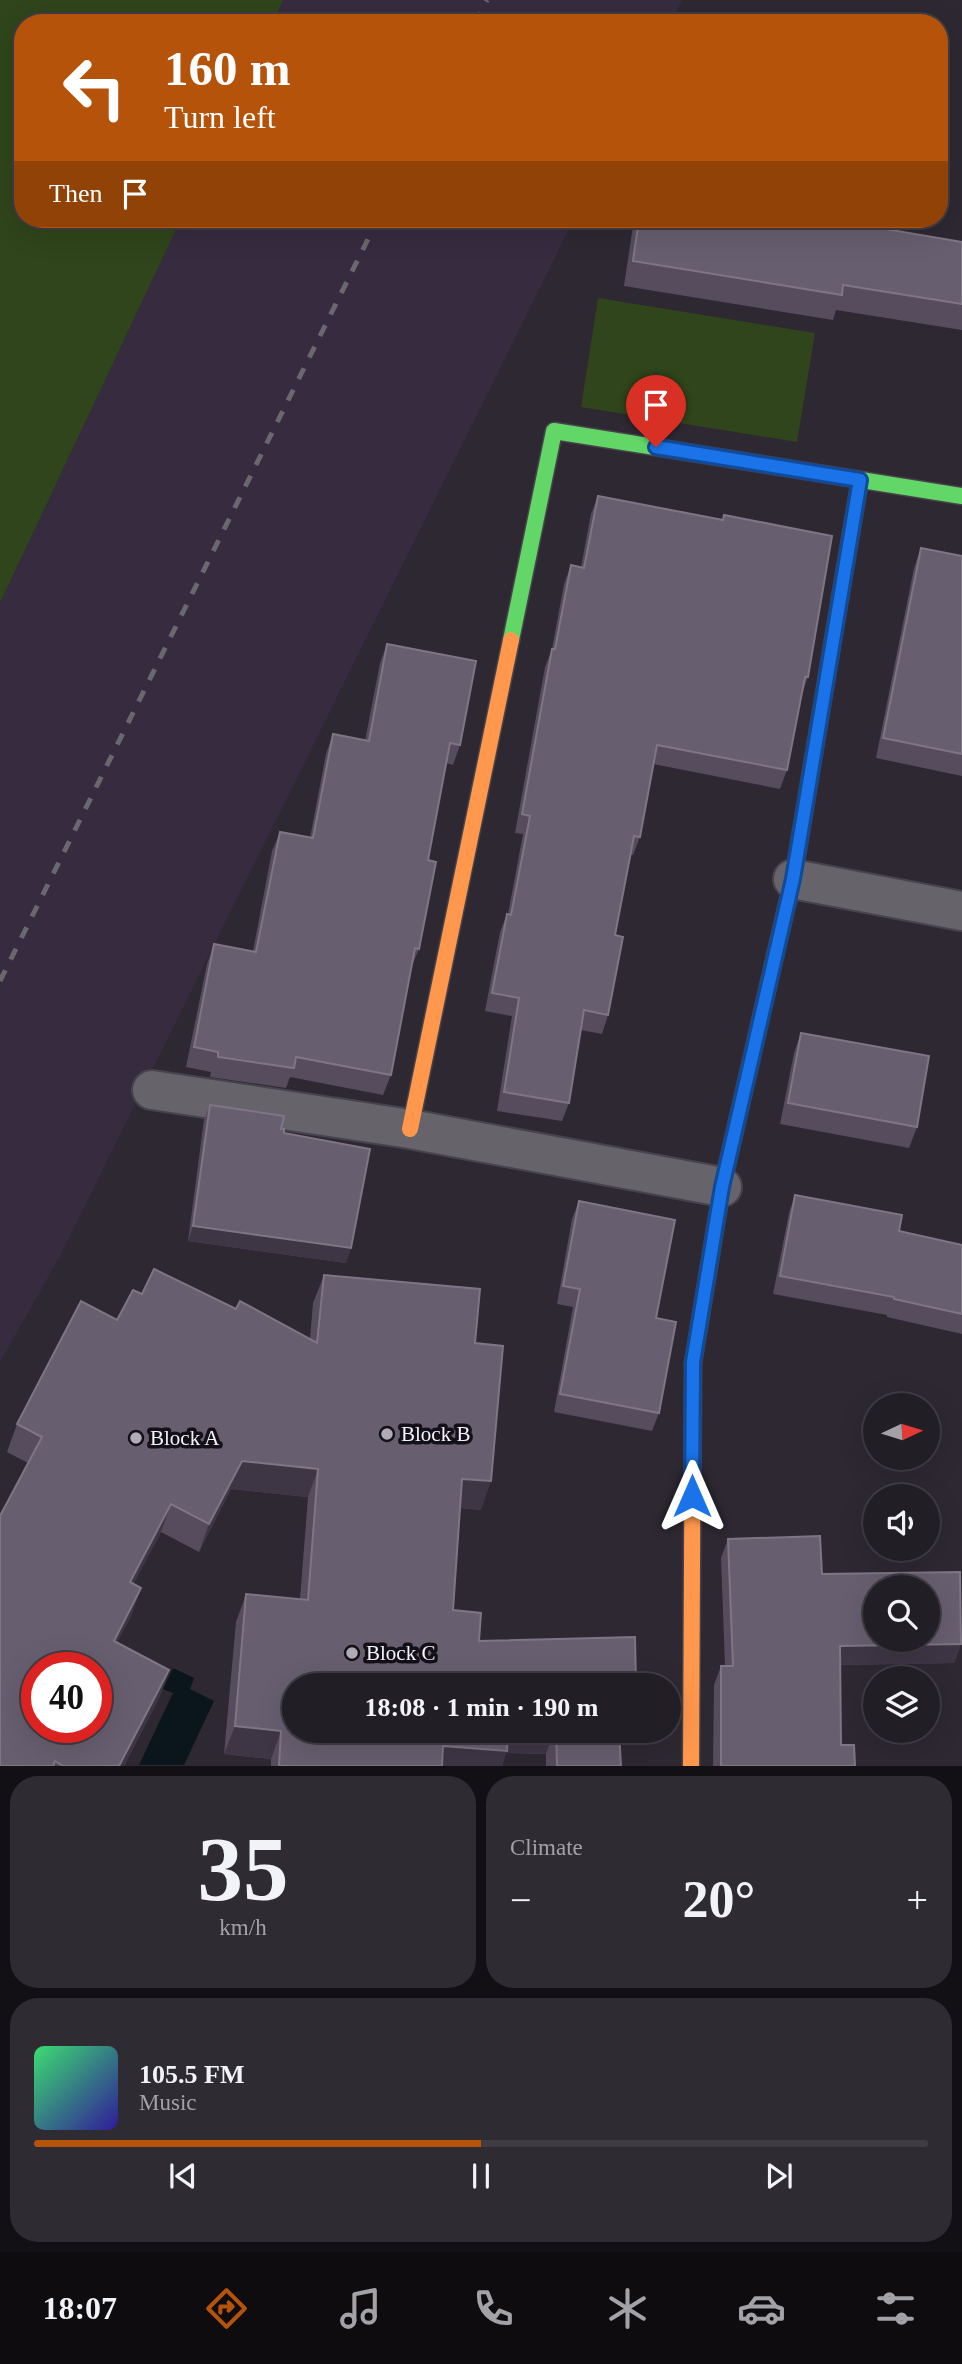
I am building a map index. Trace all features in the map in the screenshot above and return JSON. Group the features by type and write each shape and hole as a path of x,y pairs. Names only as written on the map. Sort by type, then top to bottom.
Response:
{"street":[{"path":"410,1129 554,431 962,496"},
{"path":"691,1766 693,1362 722,1187 793,879 860,480"},
{"path":"793,879 962,911"},
{"path":"152,1090 410,1129 722,1187"}],"shaded area":[{"path":"283,0 682,0 675,14 277,14"},
{"path":"177,228 570,228 59,1258 0,1362 0,603"},
{"path":"173,1668 194,1678 190,1689 214,1701 184,1765 139,1765 173,1693 163,1689"}],"green space":[{"path":"0,0 283,0 277,14 14,14 14,228 177,228 0,603"},
{"path":"598,298 815,333 797,442 581,407"}],"building":[{"path":"638,228 880,228 962,242 962,304 843,285 842,295 633,261"},
{"path":"598,496 723,520 724,515 832,536 808,677 805,677 787,770 657,745 640,837 634,836 615,935 623,937 608,1015 584,1010 569,1103 504,1092 519,998 492,993 507,914 511,915 530,816 522,814 552,649 555,649 571,565 584,568"},
{"path":"921,548 962,556 962,754 883,738"},
{"path":"387,644 476,661 460,745 450,743 428,860 436,862 419,949 415,948 391,1075 296,1057 294,1068 218,1057 218,1052 194,1047 214,944 256,952 280,832 313,838 333,734 369,741"},
{"path":"801,1033 929,1056 917,1127 788,1103"},
{"path":"210,1105 284,1116 281,1129 284,1129 284,1133 370,1149 351,1248 193,1226"},
{"path":"795,1195 902,1215 899,1231 962,1245 962,1314 894,1297 780,1276"},
{"path":"579,1201 675,1220 656,1318 676,1322 659,1413 560,1394 580,1289 563,1286"},
{"path":"154,1269 236,1309 240,1301 317,1343 324,1275 480,1289 475,1343 503,1346 491,1481 462,1479 453,1610 481,1613 479,1641 635,1637 636,1673 282,1673 282,1743 507,1743 507,1751 443,1746 442,1766 279,1766 281,1731 235,1726 246,1594 308,1600 318,1469 242,1461 209,1524 171,1504 130,1582 141,1588 114,1641 169,1670 119,1766 63,1766 55,1761 53,1766 0,1766 0,1516 42,1437 17,1424 81,1301 117,1320 133,1290 142,1294"},
{"path":"820,1536 822,1574 960,1572 961,1644 940,1644 940,1575 863,1575 863,1646 840,1646 841,1745 854,1745 855,1766 721,1766 721,1666 733,1666 728,1539"},
{"path":"556,1743 620,1743 621,1766 557,1766"}],"railway":[{"path":"480,14 487,0"},
{"path":"0,981 374,228"}],"traffic: fast":[{"path":"511,640 554,431 962,496"},
{"path":"840,598 860,480"},
{"path":"693,1363 722,1187 775,956"}],"traffic: slow":[{"path":"775,956 793,879 840,598"},
{"path":"410,1129 511,640"},
{"path":"691,1766 693,1363"}],"place":[{"name":"Block B","path":"387,1434"},
{"name":"Block A","path":"136,1438"},
{"name":"Block C","path":"352,1653"}],"route":[{"path":"656,447 860,480 793,879 722,1187 693,1362 692,1496"}]}
